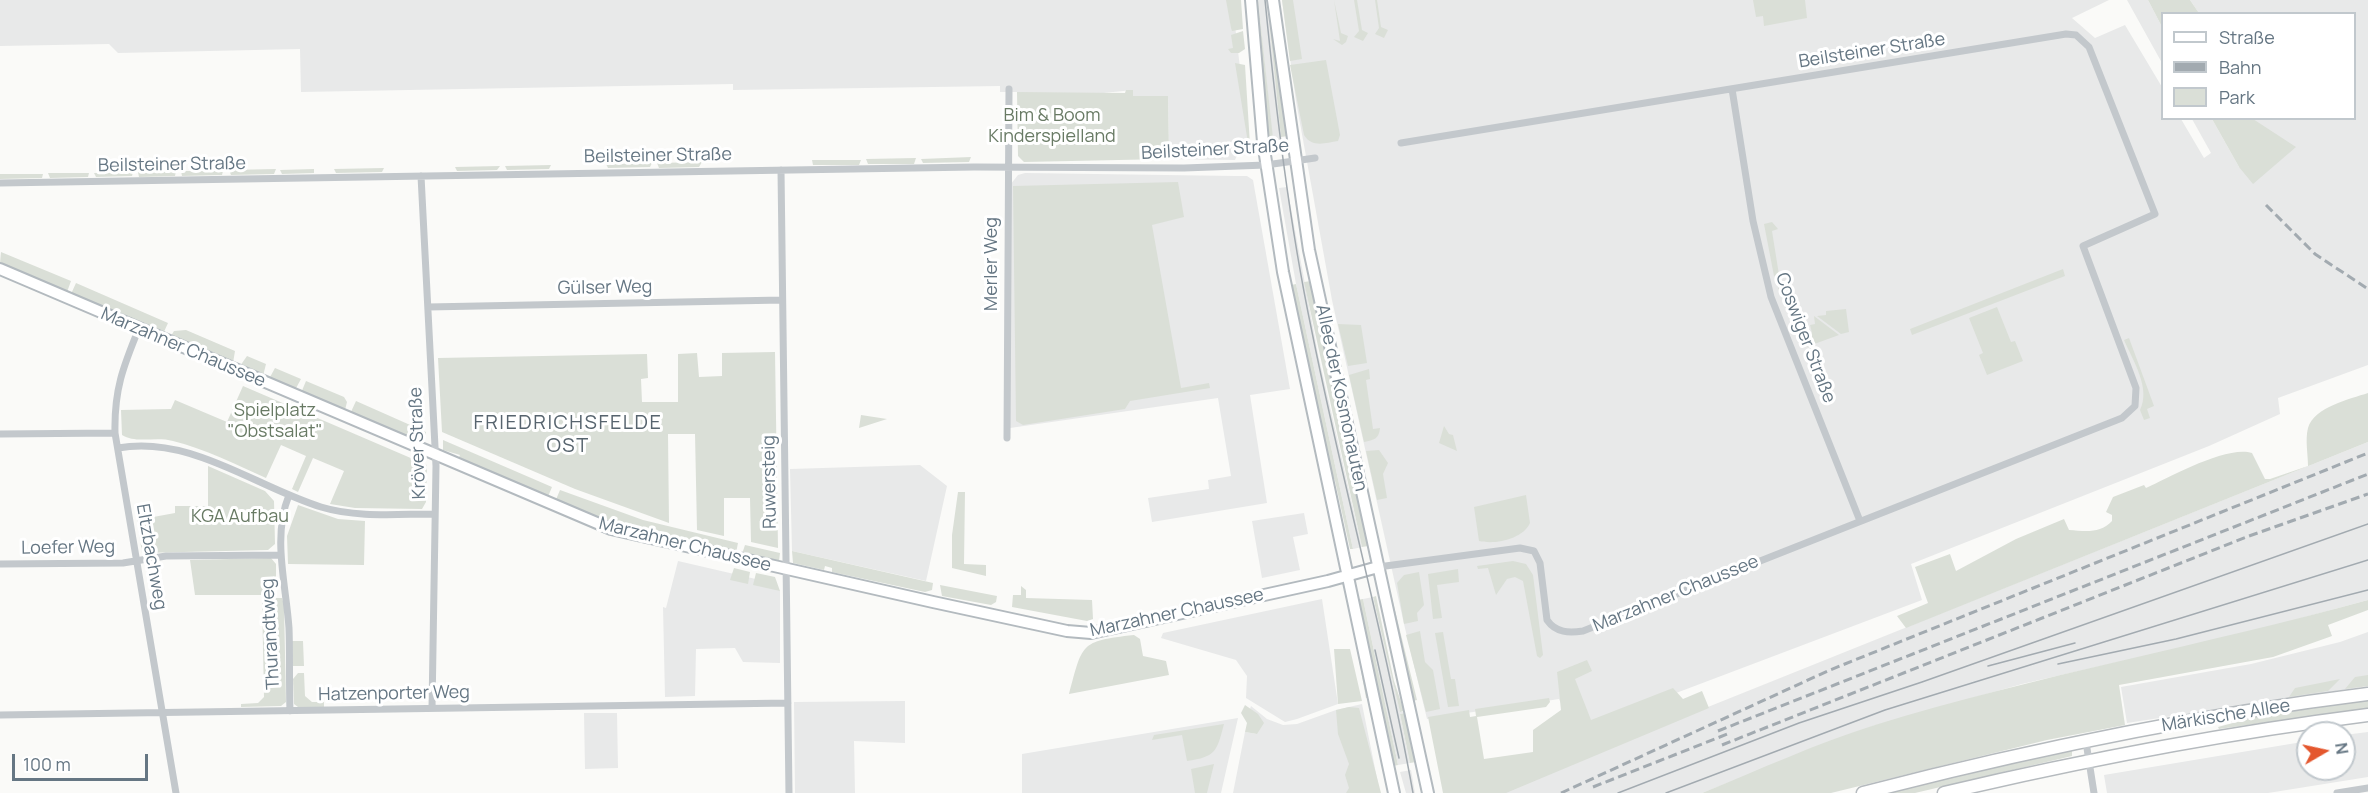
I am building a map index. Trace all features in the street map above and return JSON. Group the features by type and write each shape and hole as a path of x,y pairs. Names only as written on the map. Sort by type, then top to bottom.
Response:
{"main road":[{"name":"Allee der Kosmonauten","path":"1251,0 1266,165 1283,272 1394,793"},
{"name":"Allee der Kosmonauten","path":"1273,0 1309,250 1428,793"},
{"name":"Marzahner Chaussee","path":"0,269 435,457 611,529 786,570 1085,633 1378,567"},
{"name":"Märkische Allee","path":"1863,793 2086,742 2253,710 2368,694"},
{"name":"Märkische Allee","path":"1944,793 2089,761 2245,733 2368,716"}],"street":[{"name":"Beilsteiner Straße","path":"1401,143 2066,34 2076,35 2089,47 2155,214 2083,246"},
{"name":"Merler Weg","path":"1007,438 1009,89"},
{"name":"Coswiger Straße","path":"1732,89 1754,221 1771,297 1860,521"},
{"name":"Beilsteiner Straße","path":"0,183 781,170 1266,165 1315,158"},
{"name":"Ruwersteig","path":"781,170 789,793"},
{"name":"Kröver Straße","path":"421,176 435,457 432,708"},
{"name":"Marzahner Chaussee","path":"1378,567 1520,548 1534,551 1540,563 1547,620 1558,630 1576,632 1590,629 2122,418 2135,406 2136,388 2083,246"},
{"name":"Gülser Weg","path":"428,307 782,300"},
{"name":"Eltzbachweg","path":"139,328 120,374 114,403 115,433 176,793"},
{"path":"0,434 115,433"},
{"path":"118,448 155,445 175,449 224,466 322,507 356,514 435,514"},
{"name":"Thurandtweg","path":"289,495 282,512 281,555 289,628 290,711"},
{"name":"Thurandtweg","path":"136,560 166,556 281,555"},
{"name":"Loefer Weg","path":"0,564 136,560"},
{"name":"Hatzenporter Weg","path":"0,715 788,703"},
{"path":"2086,742 2094,793"},
{"path":"2337,793 2368,788"}],"shaded area":[{"path":"0,0 1232,0 1249,144 1241,146 1235,160 1166,159 1169,153 1168,96 1133,96 1133,90 1024,101 1017,92 1000,92 1000,86 733,90 733,84 301,92 300,49 118,53 109,44 0,46"},
{"path":"1258,0 1267,0 1282,144 1273,145"},
{"path":"1282,0 2109,0 2072,18 2095,38 2125,25 2161,85 2161,120 2182,120 2204,158 2211,153 2193,120 2213,120 2239,167 2253,120 2356,120 2356,12 2198,12 2190,0 2368,0 2368,365 2278,398 2280,414 2209,446 1911,564 1922,600 1573,732 1559,699 1427,719 1332,300 1296,101"},
{"path":"2127,0 2148,0 2161,25 2161,61"},
{"path":"1025,173 1247,176 1253,180 1290,389 1250,395 1267,503 1152,522 1148,498 1209,489 1208,480 1231,476 1218,398 1010,428 1010,185 1018,175"},
{"path":"1287,187 1318,354 1362,547 1353,549 1296,284 1279,188"},
{"path":"2368,442 2368,600 2250,632 2022,684 1873,726 1702,793 1504,793 1693,713"},
{"path":"920,465 947,486 926,581 792,551 790,469"},
{"path":"1304,513 1308,534 1293,537 1300,570 1262,578 1252,521"},
{"path":"678,561 773,583 780,591 780,663 743,662 735,648 696,649 695,696 665,697 663,607 666,608"},
{"path":"1373,597 1400,711 1405,713 1400,714 1410,763 1398,765 1363,599"},
{"path":"1322,599 1338,704 1285,722 1246,698 1247,676 1236,660 1161,638 1163,633"},
{"path":"2368,632 2368,686 2127,723 2121,687 2251,664 2340,642"},
{"path":"905,701 905,743 854,741 855,793 795,793 794,702"},
{"path":"1362,704 1380,793 1233,793 1245,732 1257,734 1249,712 1251,706 1267,719 1283,725 1297,724 1336,710"},
{"path":"584,713 617,713 618,768 585,769"},
{"path":"1238,718 1221,793 1022,793 1022,754"},
{"path":"2368,732 2368,777 2356,779 2356,734"},
{"path":"2296,743 2296,781 2343,781 2268,793 2107,793 2104,775"},
{"path":"1411,770 1415,793 1406,793 1400,772"}],"green space":[{"path":"1226,0 1241,0 1243,29 1232,31"},
{"path":"1255,0 1258,0 1273,138 1268,138"},
{"path":"1267,0 1288,136 1281,137"},
{"path":"1282,0 1293,0 1302,59 1290,61"},
{"path":"1334,0 1341,33 1348,36 1342,45 1333,39 1340,41"},
{"path":"1354,0 1357,0 1362,30 1368,33 1363,41 1354,37 1359,31"},
{"path":"1375,0 1377,0 1381,27 1388,30 1384,38 1375,34 1379,28"},
{"path":"1753,0 1805,0 1807,18 1764,26 1763,16 1756,17"},
{"path":"2148,0 2190,0 2198,12 2161,12 2161,25"},
{"path":"1243,31 1245,49 1239,53 1231,53 1228,49 1233,48 1231,35"},
{"path":"1326,60 1340,135 1338,141 1319,144 1311,142 1304,135 1290,65"},
{"path":"1235,63 1245,65 1250,145 1245,155 1236,157 1241,144 1248,143"},
{"name":"Bim & Boom Kinderspielland","path":"1126,90 1133,90 1133,96 1168,96 1169,153 1166,159 1024,162 1018,156 1017,92 1125,93"},
{"path":"2213,120 2255,120 2296,147 2253,184 2239,167"},
{"path":"971,157 969,162 923,163 921,159"},
{"path":"916,158 914,164 868,164 866,159"},
{"path":"812,160 861,160 859,165 813,165"},
{"path":"702,162 699,167 659,168 657,163"},
{"path":"652,163 650,167 608,168 606,164"},
{"path":"551,165 549,169 507,170 505,166"},
{"path":"500,166 497,170 457,171 455,167"},
{"path":"384,168 382,172 336,173 334,169"},
{"path":"276,169 274,174 231,175 229,170"},
{"path":"314,169 314,173 282,174 280,170"},
{"path":"176,171 175,176 139,177 138,172"},
{"path":"181,171 223,171 222,175 182,176"},
{"path":"133,172 132,176 96,177 94,173"},
{"path":"48,173 89,173 88,177 50,178"},
{"path":"0,174 43,174 42,178 0,179"},
{"path":"1178,182 1184,217 1152,225 1181,388 1209,383 1210,388 1130,401 1125,409 1023,425 1016,421 1013,186"},
{"path":"1772,222 1778,229 1772,231 1779,275 1774,276 1764,224"},
{"path":"1,252 71,281 67,292 0,263"},
{"path":"2063,269 2065,276 1912,335 1910,329"},
{"path":"1311,281 1368,546 1362,547 1304,282"},
{"path":"76,283 168,323 163,334 71,294"},
{"path":"1296,284 1353,549 1350,549 1335,481 1327,460 1291,285"},
{"path":"1778,288 1788,288 1792,317 1804,316 1807,334 1803,345 1799,341"},
{"path":"1997,307 2011,342 2015,341 2023,361 1987,375 1979,355 1983,353 1969,318"},
{"path":"1846,309 1849,332 1841,334 1817,316 1826,315 1826,311"},
{"path":"1814,316 1839,335 1806,347 1809,334 1812,333 1810,325 1815,324"},
{"path":"1338,324 1361,325 1367,363 1348,366"},
{"path":"186,330 235,351 233,363 171,336 174,331"},
{"path":"2129,338 2154,406 2147,409 2150,418 2144,420 2140,410 2143,393 2140,375 2124,340"},
{"path":"775,352 778,548 751,542 750,498 724,498 724,536 697,530 695,434 668,434 669,523 575,489 442,432 438,358 647,354 648,378 641,379 642,402 678,402 678,354 697,353 699,377 722,376 722,353"},
{"path":"247,356 266,364 263,376 240,366"},
{"path":"275,368 301,379 295,390 269,379"},
{"path":"1369,369 1370,379 1366,380 1373,429 1380,428 1375,438 1364,442 1349,375"},
{"path":"306,381 344,397 347,402 345,410 301,393"},
{"name":"Spielplatz \"Obstsalat\"","path":"243,386 427,465 426,502 422,509 355,508 330,504 344,471 313,458 298,492 292,489 306,456 281,445 266,478 185,444 167,440 133,439 122,435 121,410 171,409 175,400 227,422"},
{"path":"2368,393 2368,442 1906,628 1897,616 1928,603 1915,567 1950,554 1956,571 2016,539 2064,519 2069,530 2092,531 2102,528 2112,521 2112,515 2106,512 2113,497 2144,485 2146,488 2183,470 2228,454 2252,453 2265,479 2308,466 2307,437 2312,421 2325,409"},
{"path":"356,401 426,432 426,438 421,442 350,414"},
{"path":"861,415 887,419 859,428"},
{"path":"1444,426 1449,434 1453,435 1457,451 1439,443"},
{"path":"443,440 552,487 547,499 472,466 473,464 459,457 460,455 443,450"},
{"path":"1379,450 1388,463 1383,474 1387,498 1377,500 1366,451"},
{"name":"KGA Aufbau","path":"208,466 265,491 274,501 275,544 268,550 142,553 137,520 175,513 175,506 208,506"},
{"path":"560,490 643,520 738,543 736,553 613,525 555,502"},
{"path":"958,492 965,492 964,564 986,565 986,576 952,568 952,535"},
{"path":"1526,495 1530,523 1526,529 1508,540 1479,541 1474,507"},
{"name":"KGA Aufbau","path":"298,505 338,519 365,521 364,565 288,564 287,536"},
{"path":"745,545 780,553 779,561 742,554"},
{"path":"792,551 933,583 932,590 925,592 832,572 832,568 825,566 824,570 793,563"},
{"name":"KGA Aufbau","path":"271,558 276,564 276,590 266,595 195,595 190,560"},
{"path":"1513,561 1526,564 1533,575 1543,655 1540,658 1537,656 1523,581 1515,577 1507,579 1496,595 1488,568 1478,569 1477,566"},
{"path":"734,568 750,572 748,584 730,580"},
{"path":"1458,569 1459,582 1437,585 1442,618 1433,619 1428,574"},
{"path":"1419,572 1424,605 1417,613 1418,621 1404,624 1397,583 1404,575"},
{"path":"756,573 775,577 780,591 753,585"},
{"path":"940,585 997,596 996,602 991,605 942,596"},
{"path":"1021,586 1026,590 1026,598 1092,600 1093,619 1087,621 1012,607 1013,595 1021,595"},
{"path":"1390,594 1417,700 1413,701"},
{"path":"1376,596 1394,681 1404,711 1400,712 1373,597"},
{"path":"262,598 282,598 284,605 286,702 281,706 241,707 241,704 258,703 264,697"},
{"path":"1363,599 1398,765 1393,766 1357,600"},
{"path":"2368,600 2368,610 2328,625 2332,636 2273,657 2119,685 2125,725 2047,740 1831,793 1702,793 1832,740 1936,707"},
{"path":"1350,611 1369,698 1366,698"},
{"path":"1420,631 1425,662 1433,670 1440,709 1426,712 1406,635"},
{"path":"1443,632 1451,679 1455,679 1459,706 1448,707 1435,633"},
{"path":"1134,635 1140,639 1143,656 1166,661 1169,675 1069,694 1077,665 1086,648 1103,640"},
{"path":"292,641 303,641 304,666 293,666"},
{"path":"1334,649 1350,649 1362,701 1338,704"},
{"path":"1587,660 1592,671 1575,679 1591,720 1673,688 1683,699 1702,691 1709,708 1506,793 1443,793 1428,717 1469,710 1470,717 1476,716 1475,709 1549,698 1550,702 1546,707 1477,717 1484,759 1533,752 1533,730 1561,710 1557,672"},
{"path":"298,673 304,673 305,696 312,702 324,702 324,707 298,707 294,704 293,679"},
{"path":"2368,675 2368,686 2345,689 2355,677"},
{"path":"2340,679 2328,691 2289,697 2295,688"},
{"path":"2368,700 2368,708 2219,729 2218,727 2255,717"},
{"path":"1245,705 1258,714 1264,723 1257,734 1245,732 1247,723 1241,713"},
{"path":"1349,707 1359,708 1381,793 1346,793 1349,788 1345,775 1349,764 1338,734 1336,710"},
{"path":"1405,713 1416,762 1410,763 1400,714"},
{"path":"1224,724 1214,751 1210,755 1197,759 1187,761 1182,735 1152,740 1154,735"},
{"path":"2072,751 2072,756 1915,793 1887,793"},
{"path":"1214,764 1207,793 1195,793 1191,769"}],"tram line":[{"path":"1265,0 1296,249 1324,390 1390,677 1413,793"},
{"path":"1618,793 1799,723 1922,682 2368,524"},
{"path":"1666,793 1885,710 2368,560"},
{"path":"2058,664 2176,639 2368,590"},
{"path":"1988,666 2075,643"},
{"path":"1375,650 1399,758"}],"railway":[{"path":"2266,205 2315,254 2368,289"},
{"path":"1561,793 1830,670 2368,453"},
{"path":"1718,731 2368,474"},
{"path":"1722,745 2249,536 2368,494"},
{"path":"1593,787 1730,733"}],"district":[{"name":"FRIEDRICHSFELDE OST","path":"568,434"}]}
